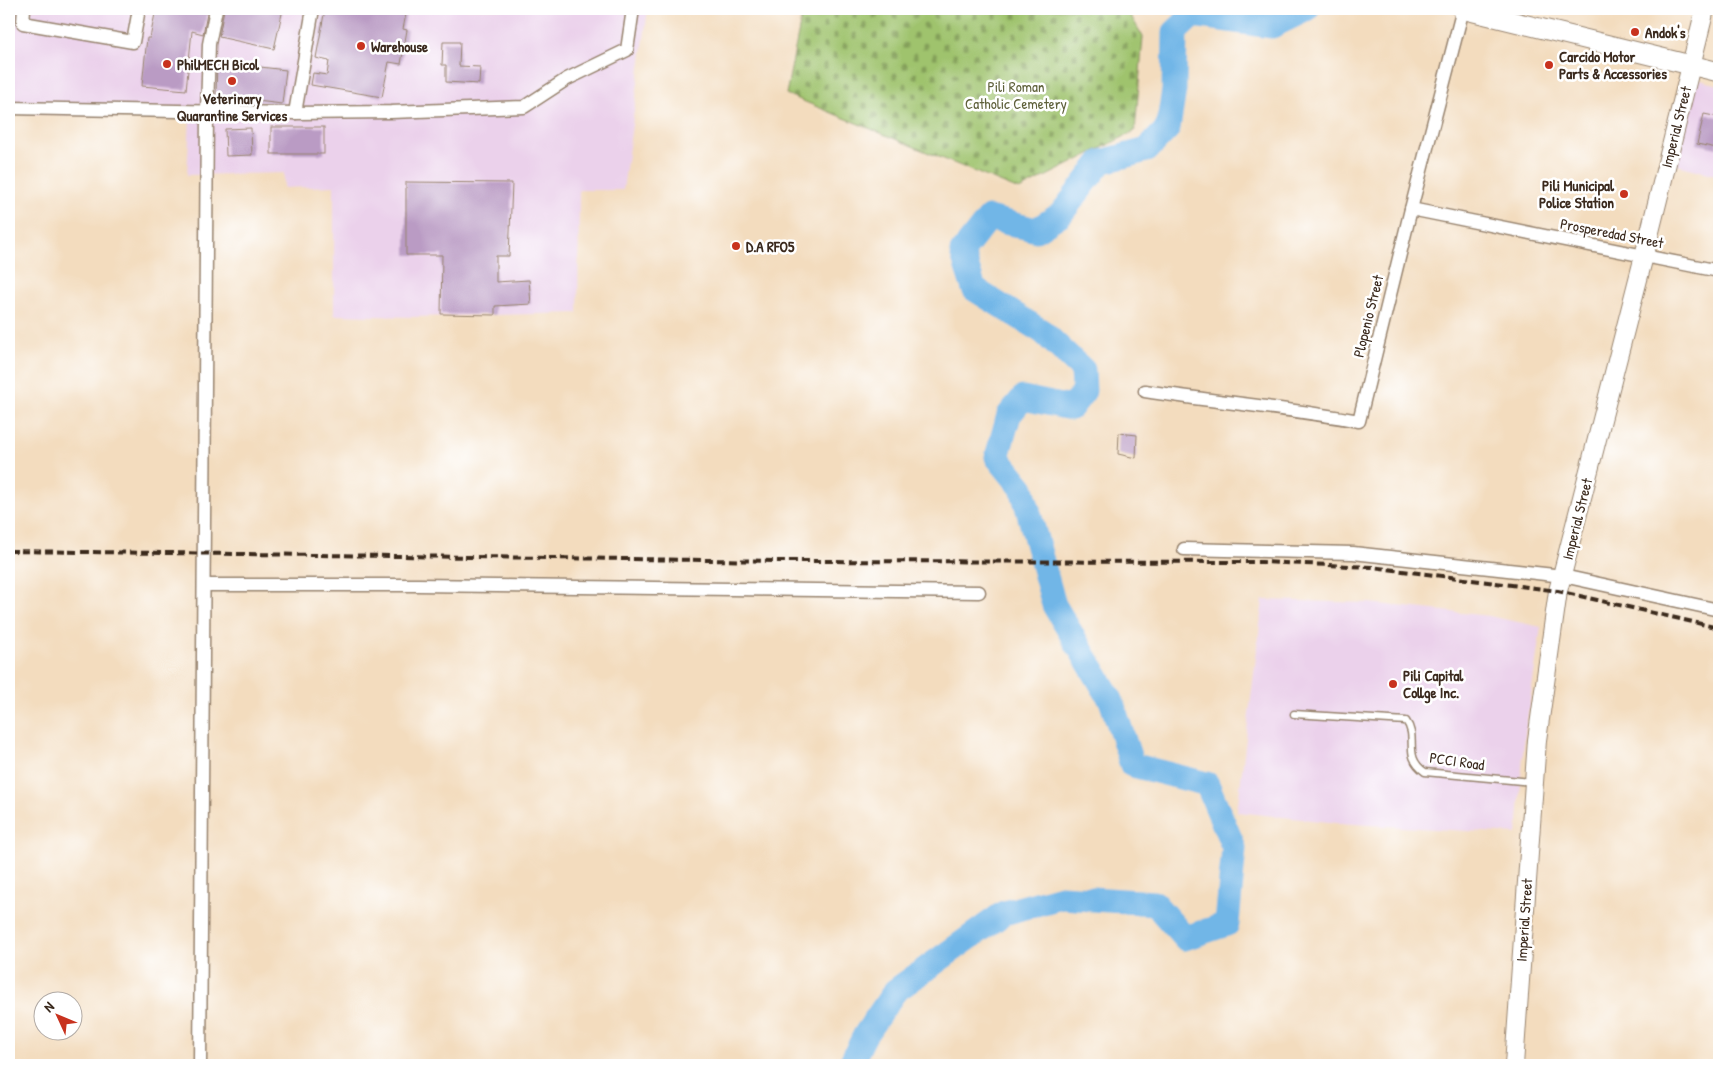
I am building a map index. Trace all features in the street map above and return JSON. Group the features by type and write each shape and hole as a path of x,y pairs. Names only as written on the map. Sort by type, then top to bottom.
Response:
{"main road":[{"path":"1462,9 1719,72"},
{"name":"Imperial Street","path":"1514,1065 1537,740 1558,591 1705,9"}],"street":[{"path":"24,9 23,23 133,42 139,9"},
{"path":"200,1065 207,112 209,44 216,9"},
{"path":"295,113 314,9"},
{"path":"9,108 295,113 391,112 524,107 567,79 627,50 632,9"},
{"name":"Plopenio Street","path":"1145,391 1311,412 1359,421 1462,9"},
{"name":"Prosperedad Street","path":"1411,209 1719,272"},
{"path":"1184,549 1353,553 1562,576 1719,610"},
{"path":"204,585 418,584 979,592"}],"lane":[{"name":"PCCI Road","path":"1294,714 1406,721 1410,726 1413,759 1417,766 1425,772 1534,782"}],"shaded area":[{"path":"9,9 648,9 623,190 579,190 578,313 413,317 334,315 334,186 284,188 284,173 187,175 190,118 9,113"},
{"path":"1696,79 1719,85 1719,163 1716,175 1674,164"},
{"name":"Pili Capital Collge Inc.","path":"1263,600 1369,603 1489,616 1541,627 1524,741 1517,834 1338,823 1237,812"}],"green space":[{"name":"Pili Roman Catholic Cemetery","path":"803,9 1127,9 1143,37 1135,131 1019,190 786,94"}],"building":[{"path":"156,9 208,9 203,34 192,31 186,90 142,86 147,38 150,38"},
{"path":"224,9 283,9 274,49 219,37"},
{"name":"Warehouse","path":"325,9 407,9 403,29 407,30 401,64 389,62 382,97 311,85 313,73 327,75 329,61 316,58"},
{"path":"443,42 460,42 459,66 480,67 479,84 446,82 446,65 442,65"},
{"path":"217,62 286,70 282,104 216,96"},
{"path":"1704,114 1719,117 1717,148 1697,144"},
{"path":"271,127 324,127 324,154 271,154"},
{"path":"251,128 252,155 226,156 225,129"},
{"path":"406,182 512,183 509,256 496,256 496,282 529,280 531,304 495,306 495,315 441,314 442,255 406,255"},
{"path":"1119,433 1137,435 1136,458 1118,454"}],"waterway":[{"path":"850,1065 865,1035 895,991 1004,913 1061,897 1154,903 1185,938 1227,924 1234,848 1207,784 1132,765 1111,700 1054,605 1022,488 997,457 1009,415 1023,398 1071,408 1084,391 1083,370 1043,332 974,289 962,252 989,218 1036,230 1061,214 1101,162 1147,150 1168,128 1174,90 1175,32 1193,15 1272,26 1307,9"}],"railway":[{"path":"9,551 782,561 1262,562 1372,567 1558,591 1719,628"}],"place":[{"name":"Andok's","path":"1635,32"},
{"name":"Warehouse","path":"361,46"},
{"name":"PhilMECH Bicol","path":"167,64"},
{"name":"Carcido Motor Parts & Accessories","path":"1549,65"},
{"name":"Veterinary Quarantine Services","path":"232,81"},
{"name":"Pili Municipal Police Station","path":"1624,194"},
{"name":"D.A RFO5","path":"736,246"},
{"name":"Pili Capital Collge Inc.","path":"1393,684"}]}
